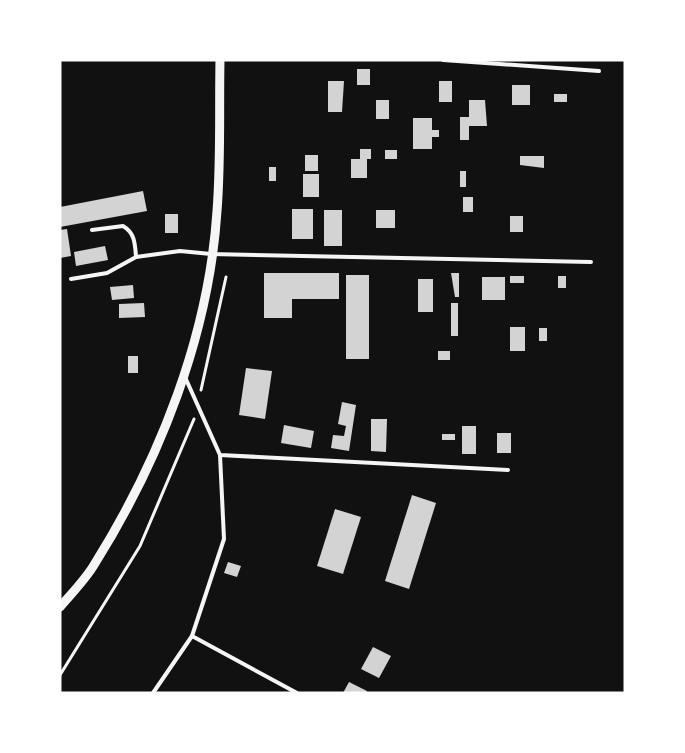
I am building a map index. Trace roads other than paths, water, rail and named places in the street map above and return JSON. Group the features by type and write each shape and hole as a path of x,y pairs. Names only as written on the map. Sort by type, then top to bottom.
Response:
{"main road":[{"path":"60,608 93,567 129,504 175,404 184,374 202,310 217,212 220,60"}],"lane":[{"path":"443,60 599,71"},
{"path":"92,230 123,226 127,228 134,237 136,256"},
{"path":"71,279 107,273 136,256 180,251 211,254 591,262"},
{"path":"153,693 192,636 224,539 220,455 184,374"},
{"path":"220,455 508,470"},
{"path":"192,636 297,693"}]}
